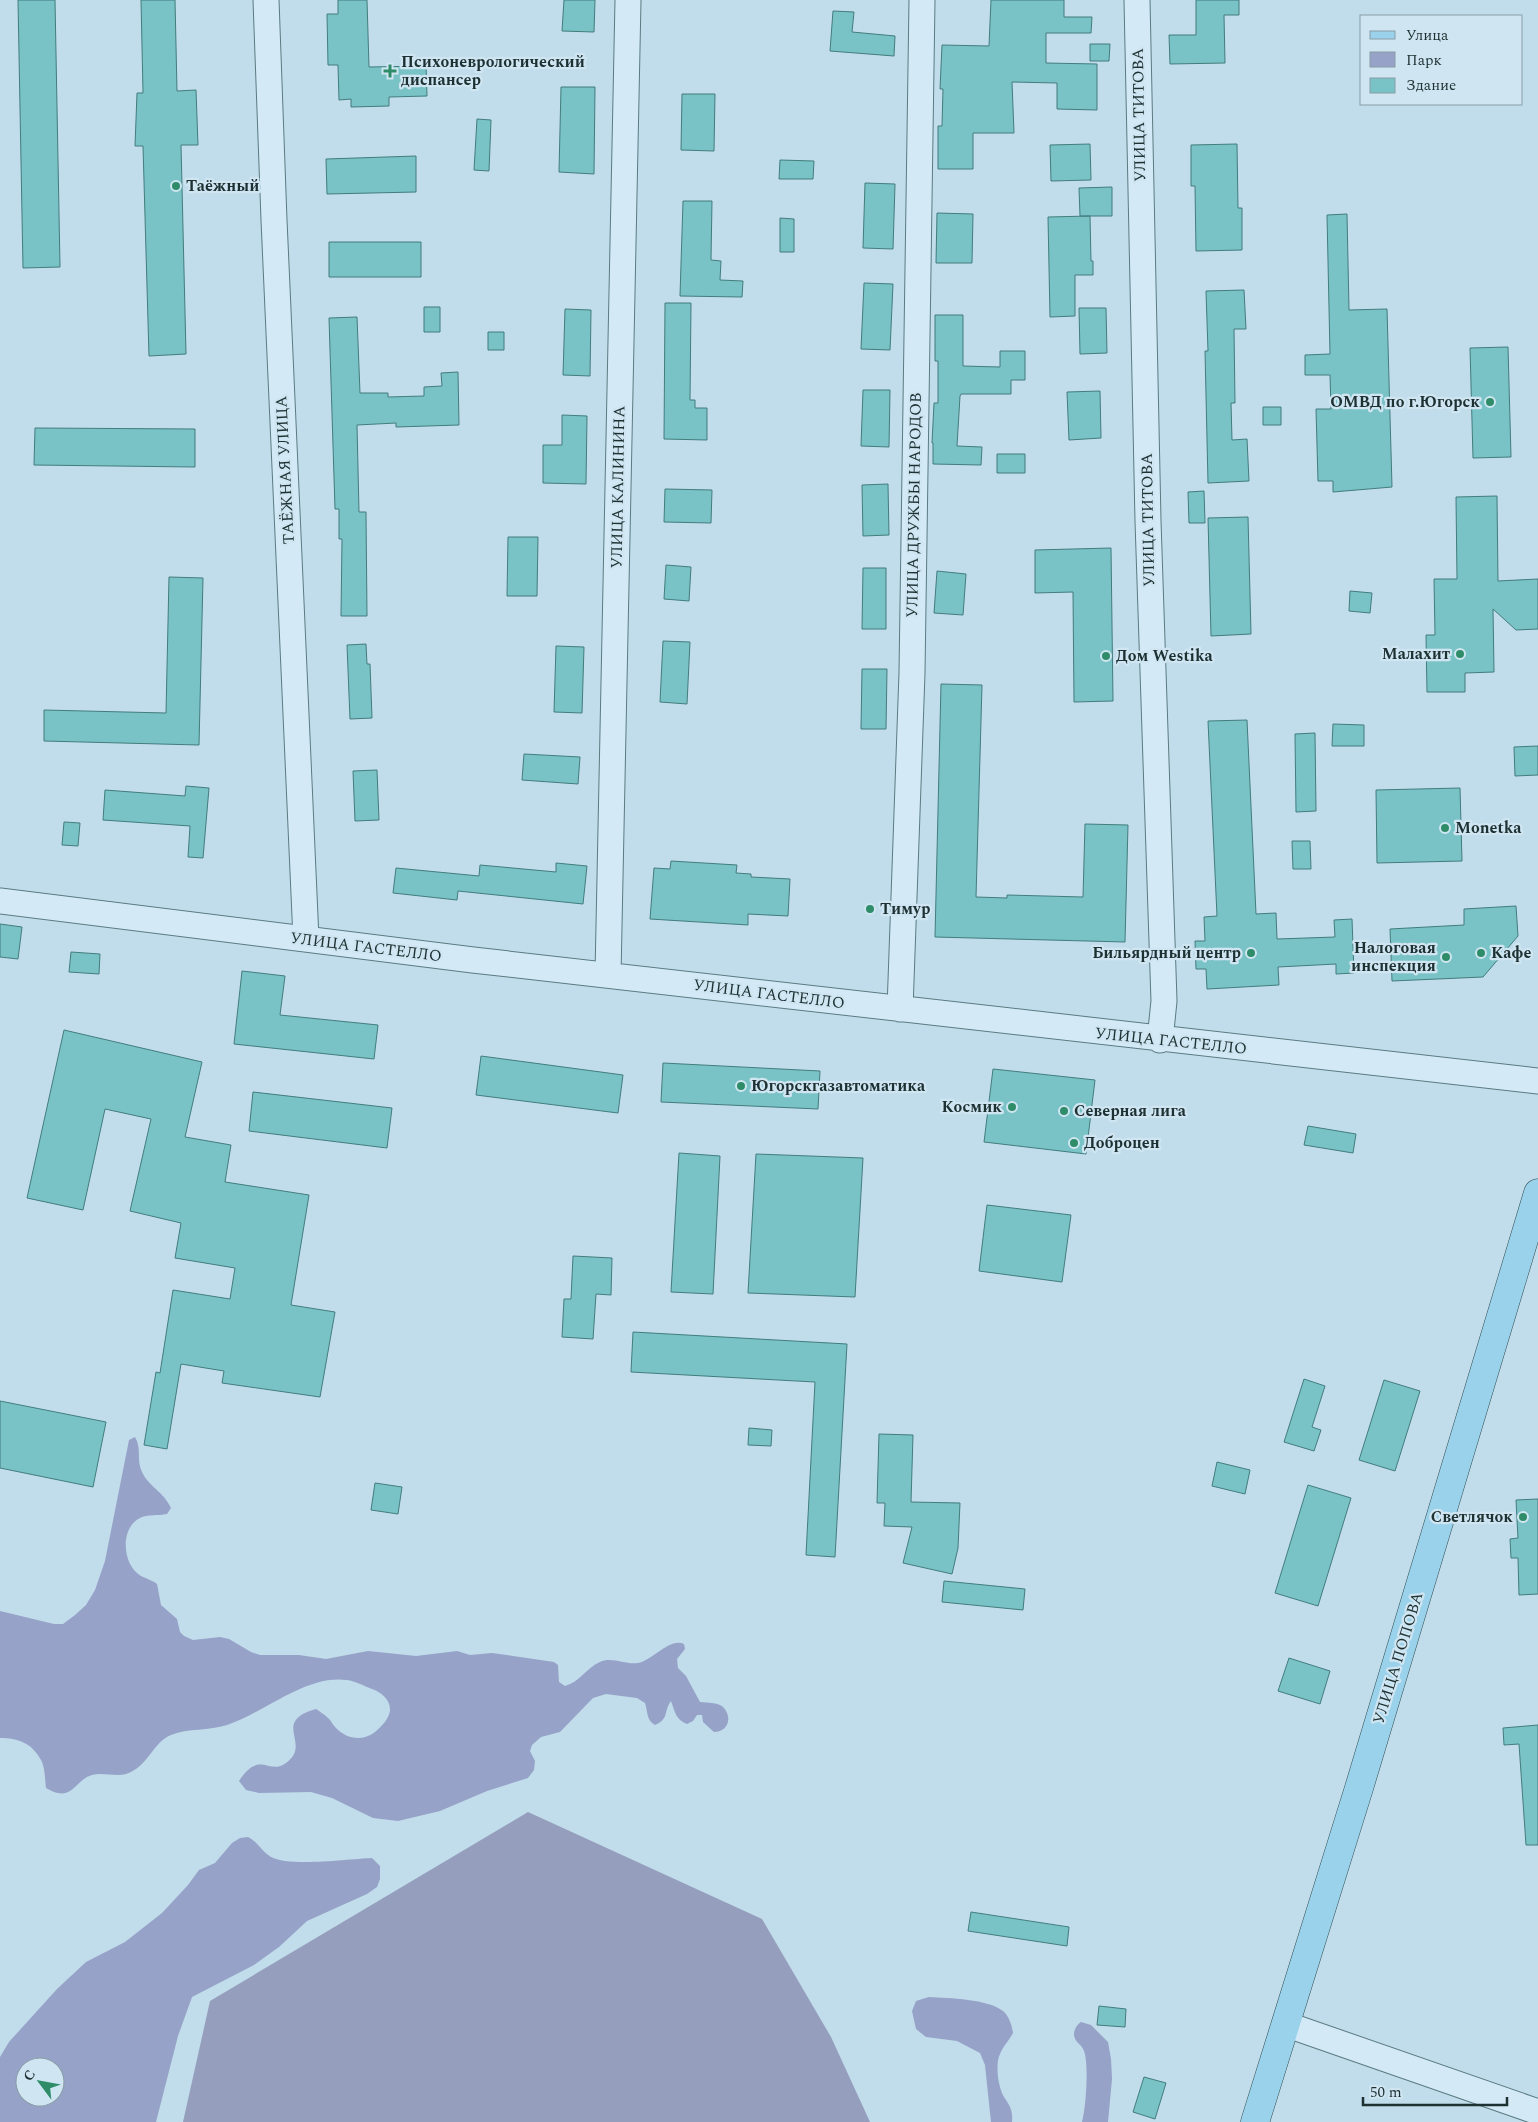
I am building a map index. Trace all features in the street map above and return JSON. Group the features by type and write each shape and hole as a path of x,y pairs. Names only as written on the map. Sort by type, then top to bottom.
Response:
{"main road":[{"name":"УЛИЦА ПОПОВА","path":"1255,2122 1359,1788 1538,1193"}],"street":[{"name":"ТАЁЖНАЯ УЛИЦА","path":"266,0 275,249 306,939"},
{"name":"УЛИЦА КАЛИНИНА","path":"608,975 628,0"},
{"name":"УЛИЦА ДРУЖБЫ НАРОДОВ","path":"900,1009 912,673 922,0"},
{"name":"УЛИЦА ТИТОВА","path":"1137,0 1149,541 1164,1001 1160,1040"},
{"name":"УЛИЦА ГАСТЕЛЛО","path":"0,901 1160,1040 1538,1081"},
{"path":"1285,2024 1538,2112"}],"green space":[{"path":"135,1437 142,1472 148,1482 164,1497 171,1508 167,1514 146,1516 134,1522 127,1536 126,1552 128,1560 137,1573 157,1584 161,1605 177,1619 180,1632 184,1636 193,1640 220,1637 229,1639 260,1655 299,1655 326,1659 368,1651 416,1656 457,1651 470,1655 492,1653 554,1662 558,1665 559,1682 565,1686 604,1660 638,1663 650,1658 667,1646 679,1643 684,1644 685,1649 677,1659 678,1668 686,1676 700,1702 716,1704 724,1708 728,1716 727,1724 722,1730 714,1732 703,1722 702,1715 697,1715 693,1721 687,1724 678,1718 671,1701 663,1720 655,1725 649,1718 645,1703 637,1698 606,1694 593,1698 560,1732 541,1737 532,1745 530,1751 535,1761 534,1770 528,1778 487,1791 440,1811 398,1821 373,1818 332,1798 311,1792 259,1793 246,1790 239,1781 246,1772 259,1765 280,1766 293,1756 296,1748 293,1727 296,1720 303,1714 316,1709 324,1714 339,1731 354,1738 370,1735 384,1723 389,1714 390,1707 382,1694 353,1681 332,1680 301,1688 227,1725 184,1731 171,1735 159,1743 134,1771 118,1775 92,1775 68,1792 55,1792 46,1788 42,1763 33,1749 19,1740 0,1738 0,1611 54,1624 63,1624 86,1605 95,1590 105,1561 129,1440"},
{"path":"248,1837 271,1857 291,1862 372,1858 380,1866 380,1879 377,1887 367,1894 307,1921 279,1947 254,1965 192,1997 178,2036 156,2122 0,2122 0,2057 9,2042 57,1989 86,1962 125,1942 162,1913 199,1870 215,1863 232,1843 240,1838"},
{"path":"929,1997 988,2004 1003,2011 1007,2016 1013,2033 998,2058 997,2069 1002,2093 1011,2111 1012,2122 991,2122 985,2065 980,2053 957,2041 926,2037 916,2029 912,2011 916,2001"},
{"path":"1081,2022 1091,2025 1108,2042 1112,2079 1108,2122 1082,2122 1086,2097 1086,2057 1074,2035 1076,2027"}],"shaded area":[{"path":"528,1812 762,1919 831,2037 870,2122 183,2122 210,2001"}],"building":[{"path":"18,0 55,0 60,267 23,268"},
{"path":"141,0 175,0 177,91 196,90 198,145 181,145 186,354 149,356 143,146 135,146 137,93 143,93"},
{"path":"338,0 367,0 369,67 426,66 427,96 389,97 389,106 351,107 351,99 339,100 338,65 328,65 327,14 338,14"},
{"path":"564,0 595,0 594,32 562,31"},
{"path":"991,0 1064,0 1064,17 1092,17 1091,33 1046,33 1046,63 1097,64 1097,110 1057,109 1057,83 1012,82 1014,133 973,133 973,169 938,169 938,126 942,126 943,89 940,89 942,45 989,46"},
{"path":"1196,0 1239,0 1239,15 1224,15 1225,63 1170,64 1169,35 1196,35"},
{"path":"833,11 854,12 852,32 895,36 894,56 830,51"},
{"path":"1090,44 1110,44 1109,61 1090,61"},
{"path":"561,87 595,87 594,174 559,172"},
{"path":"682,94 715,94 714,151 681,150"},
{"path":"477,119 491,120 489,171 474,170"},
{"path":"1090,144 1091,180 1051,181 1050,145"},
{"path":"1237,144 1238,208 1242,208 1242,250 1196,251 1195,186 1191,186 1191,145"},
{"path":"416,156 416,192 327,194 326,159"},
{"path":"780,160 814,161 813,179 779,179"},
{"path":"865,183 895,184 893,249 863,248"},
{"path":"1112,187 1112,216 1080,216 1079,188"},
{"path":"683,201 712,201 711,260 721,261 720,280 743,281 742,297 680,296"},
{"path":"937,213 973,214 972,263 936,263"},
{"path":"1347,214 1349,310 1387,309 1392,487 1333,492 1333,481 1318,481 1316,409 1331,409 1330,375 1305,375 1305,355 1330,354 1327,215"},
{"path":"1090,216 1093,275 1075,275 1075,316 1050,317 1048,217"},
{"path":"780,218 794,219 794,252 780,252"},
{"path":"329,242 421,242 421,277 329,277"},
{"path":"864,283 893,284 890,350 861,349"},
{"path":"1244,290 1246,329 1234,329 1235,403 1231,403 1232,440 1247,439 1249,481 1208,483 1205,351 1208,351 1206,291"},
{"path":"665,303 691,303 690,400 695,400 695,408 707,408 707,440 664,439"},
{"path":"424,307 440,307 440,332 424,332"},
{"path":"1079,308 1106,308 1107,353 1080,354"},
{"path":"565,309 591,310 590,376 563,375"},
{"path":"935,315 963,315 963,366 1000,367 1000,351 1025,351 1025,380 1011,380 1011,394 961,394 960,396 957,446 982,447 981,465 933,464 934,403 938,403 938,361 935,361"},
{"path":"357,317 360,393 388,393 388,397 424,396 424,387 442,386 441,373 458,372 459,425 396,427 396,423 357,425 359,512 366,512 367,616 341,616 342,539 339,539 339,509 335,509 329,318"},
{"path":"488,332 504,332 504,350 488,350"},
{"name":"ОМВД по г.Югорск","path":"1508,347 1511,457 1473,458 1470,348"},
{"path":"863,390 890,390 889,447 861,446"},
{"path":"1100,391 1101,438 1069,440 1067,392"},
{"path":"1263,407 1281,407 1281,425 1263,425"},
{"path":"562,415 587,416 586,484 543,483 543,445 562,445"},
{"path":"35,428 195,429 195,467 34,465"},
{"path":"997,454 1025,454 1025,473 997,473"},
{"path":"888,484 889,535 863,536 862,485"},
{"path":"665,489 712,490 711,523 664,522"},
{"path":"1204,491 1205,523 1189,523 1188,492"},
{"path":"1497,496 1498,581 1538,579 1538,629 1516,630 1493,609 1494,672 1465,673 1465,692 1427,692 1426,635 1435,635 1434,579 1457,579 1456,497"},
{"path":"1248,517 1251,634 1211,636 1208,518"},
{"path":"508,537 538,537 537,596 507,596"},
{"path":"1111,548 1113,701 1074,702 1073,592 1035,593 1035,550"},
{"path":"666,565 691,567 689,601 664,599"},
{"path":"863,568 886,568 886,629 862,629"},
{"path":"937,571 966,574 963,615 934,613"},
{"path":"169,577 203,578 199,745 44,741 44,710 166,713"},
{"path":"1350,591 1372,593 1370,613 1349,611"},
{"path":"663,641 690,642 687,704 660,702"},
{"path":"366,644 367,664 370,664 372,718 350,719 347,645"},
{"path":"556,646 584,647 582,713 554,712"},
{"path":"862,669 887,669 886,729 861,729"},
{"path":"941,684 982,685 976,897 1007,898 1007,895 1083,897 1085,824 1128,825 1125,942 935,937"},
{"path":"1247,720 1256,914 1276,913 1277,939 1335,937 1334,920 1352,919 1354,973 1336,974 1336,964 1278,967 1279,985 1207,989 1206,969 1196,969 1195,941 1205,941 1204,917 1217,916 1208,721"},
{"path":"1333,724 1364,725 1364,746 1332,746"},
{"path":"1315,733 1316,811 1296,812 1295,734"},
{"path":"1538,746 1538,775 1515,776 1514,747"},
{"path":"524,754 580,757 578,784 522,780"},
{"path":"377,770 379,820 355,821 353,771"},
{"path":"186,786 209,788 203,858 188,857 190,826 103,820 105,790 185,796"},
{"path":"1460,788 1462,861 1377,863 1376,790"},
{"path":"64,822 80,823 78,846 62,845"},
{"path":"1292,841 1310,841 1311,869 1293,869"},
{"path":"671,861 737,865 736,873 751,874 751,877 790,879 788,916 748,914 748,925 650,919 654,868 670,869"},
{"path":"556,863 587,866 583,904 458,891 457,900 393,893 396,868 479,876 480,865 556,872"},
{"name":"Налоговая инспекция","path":"1516,906 1518,936 1483,977 1392,981 1390,929 1464,925 1464,909"},
{"path":"0,924 22,927 18,959 0,957"},
{"path":"71,952 100,954 99,974 69,972"},
{"path":"242,971 285,976 280,1015 378,1025 374,1059 234,1044"},
{"path":"64,1030 202,1062 185,1137 231,1145 225,1182 309,1195 291,1305 335,1312 320,1397 222,1383 224,1371 181,1364 167,1449 144,1445 156,1372 160,1373 173,1290 230,1299 235,1268 175,1258 181,1223 130,1211 151,1119 105,1109 83,1210 27,1198"},
{"path":"481,1056 623,1075 618,1113 476,1095"},
{"name":"Югорскгазавтоматика","path":"663,1063 820,1071 818,1109 661,1102"},
{"path":"993,1069 1095,1080 1086,1154 984,1142"},
{"path":"253,1092 392,1108 387,1148 249,1131"},
{"path":"1308,1126 1356,1134 1353,1153 1304,1145"},
{"path":"679,1153 720,1156 713,1294 671,1292"},
{"path":"756,1154 863,1158 855,1297 748,1293"},
{"path":"987,1205 1071,1215 1062,1282 979,1271"},
{"path":"573,1256 612,1258 611,1295 596,1294 593,1339 562,1337 564,1299 571,1299"},
{"path":"633,1332 847,1344 835,1557 806,1555 815,1382 631,1372"},
{"path":"1304,1379 1325,1386 1312,1427 1321,1430 1314,1451 1284,1442"},
{"path":"1384,1380 1420,1391 1395,1471 1359,1460"},
{"path":"0,1401 106,1422 93,1487 0,1468"},
{"path":"749,1428 772,1430 771,1446 748,1445"},
{"path":"879,1434 913,1435 911,1502 960,1503 958,1548 952,1574 903,1563 912,1527 884,1526 885,1503 877,1503"},
{"path":"1217,1462 1250,1470 1245,1494 1212,1486"},
{"path":"375,1483 402,1487 398,1514 371,1510"},
{"path":"1308,1485 1351,1498 1318,1606 1275,1593"},
{"path":"1538,1499 1538,1594 1519,1595 1518,1558 1511,1558 1510,1539 1518,1538 1516,1500"},
{"path":"944,1581 1025,1589 1023,1610 942,1602"},
{"path":"1289,1658 1330,1671 1320,1704 1278,1691"},
{"path":"1538,1725 1538,1845 1526,1845 1519,1744 1504,1745 1503,1728"},
{"path":"971,1912 1069,1927 1067,1946 968,1931"},
{"path":"1099,2006 1126,2009 1125,2027 1097,2025"},
{"path":"1144,2077 1166,2083 1155,2119 1133,2112"}],"place":[{"name":"Психоневрологический диспансер","path":"390,71"},
{"name":"Таёжный","path":"176,186"},
{"name":"ОМВД по г.Югорск","path":"1490,402"},
{"name":"Малахит","path":"1460,654"},
{"name":"Дом Westika","path":"1106,656"},
{"name":"Monetka","path":"1445,828"},
{"name":"Тимур","path":"870,909"},
{"name":"Бильярдный центр","path":"1251,953"},
{"name":"Кафе","path":"1481,953"},
{"name":"Налоговая инспекция","path":"1446,957"},
{"name":"Югорскгазавтоматика","path":"741,1086"},
{"name":"Космик","path":"1012,1107"},
{"name":"Северная лига","path":"1064,1111"},
{"name":"Доброцен","path":"1074,1143"},
{"name":"Светлячок","path":"1523,1517"}]}
